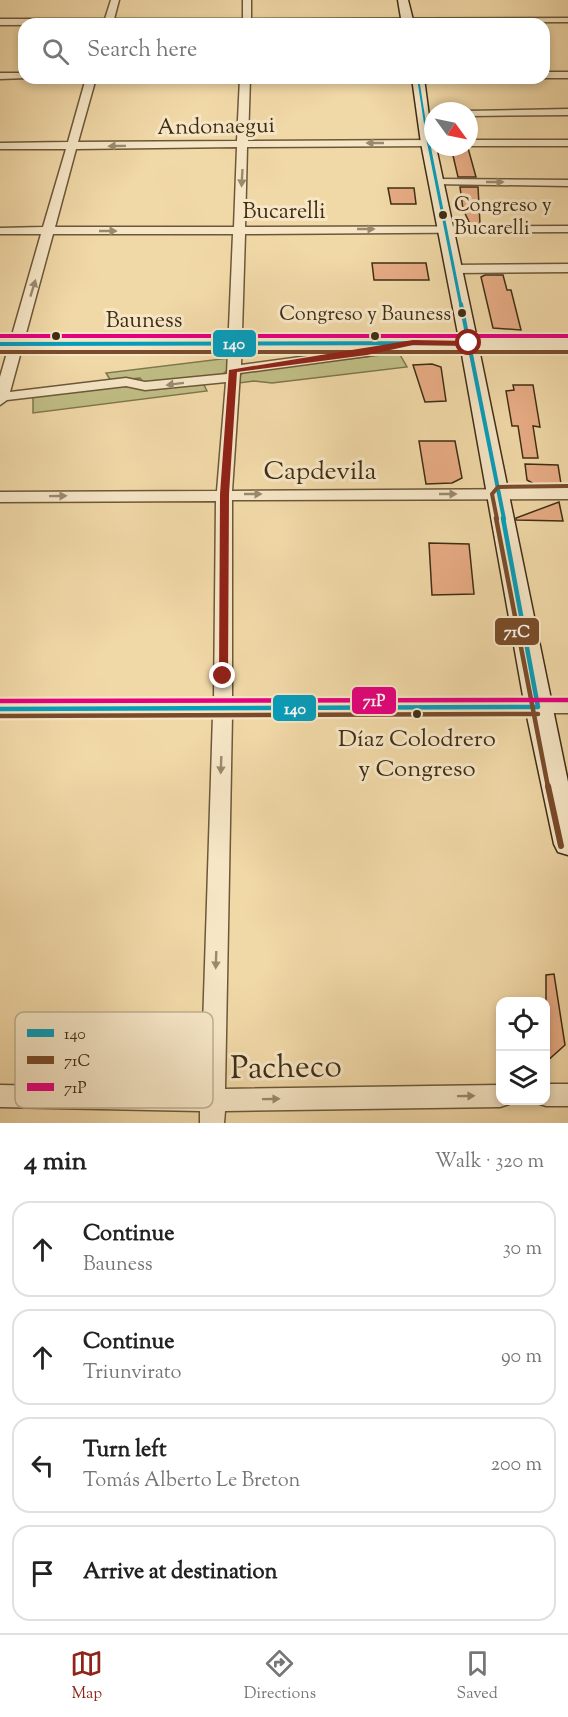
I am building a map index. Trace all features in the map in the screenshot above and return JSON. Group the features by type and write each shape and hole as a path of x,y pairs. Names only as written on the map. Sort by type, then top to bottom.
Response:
{"main road":[{"path":"403,0 406,18"},
{"path":"420,84 425,102"},
{"path":"433,156 538,706 568,844"},
{"name":"Bauness","path":"8,344 413,342 568,344"}],"street":[{"path":"110,18 115,0"},
{"path":"247,0 247,18"},
{"path":"550,20 568,20"},
{"path":"0,22 18,22"},
{"path":"550,75 568,75"},
{"path":"0,76 18,76"},
{"path":"89,84 70,146 50,231 8,344 0,399 126,382 145,386 165,385 367,352 413,342"},
{"path":"213,1074 223,706 224,494 235,343 245,84"},
{"path":"478,113 568,112"},
{"name":"Andonaegui","path":"0,146 424,143"},
{"path":"478,143 568,143"},
{"path":"437,182 568,183"},
{"name":"Bucarelli","path":"0,231 568,229"},
{"path":"453,269 568,268"},
{"name":"Capdevila","path":"0,496 568,494"},
{"path":"0,709 223,706 568,706"},
{"path":"550,1095 568,1095"},
{"name":"Pacheco","path":"0,1096 15,1097"},
{"name":"Pacheco","path":"170,1108 212,1111 496,1096"}],"shaded area":[{"path":"399,353 407,367 272,383 254,381 239,383 238,378 244,371"},
{"path":"229,358 229,369 220,376 144,383 140,378 111,381 106,373"},
{"path":"203,383 207,391 33,413 33,397 125,385 154,388"}],"building":[{"path":"453,156 470,156 476,177 458,177"},
{"path":"460,187 478,187 480,224 470,224 463,209"},
{"path":"388,188 414,188 416,204 391,204"},
{"path":"372,263 426,263 429,280 374,280"},
{"path":"503,275 507,290 511,290 521,330 493,328 481,277"},
{"path":"432,364 441,367 446,401 425,402 413,365"},
{"path":"513,385 533,385 540,427 533,426 538,458 523,458 518,426 512,426 506,391 514,390"},
{"path":"419,441 455,441 462,478 452,483 426,484"},
{"path":"525,464 558,465 561,484 534,484 527,480"},
{"path":"559,502 563,521 516,520 516,518"},
{"path":"429,543 469,544 474,594 432,595"},
{"path":"554,974 565,1045 550,1058 550,997 546,997 546,975"}],"transit line":[{"name":"140","path":"0,709 538,707 499,494 428,143 419,84"},
{"name":"71P","path":"0,336 568,336"},
{"name":"140","path":"0,344 469,343"},
{"name":"71C","path":"0,352 568,352"},
{"name":"71C","path":"561,846 531,708 492,494 498,487 568,486"},
{"name":"71P","path":"0,701 568,700"},
{"name":"71C","path":"0,716 538,714"}],"place":[{"name":"Congreso y Bucarelli","path":"443,215"},
{"name":"Congreso y Bauness","path":"462,313"},
{"name":"Díaz Colodrero y Congreso","path":"417,714"}],"route":[{"path":"223,676 224,494 233,370 367,352 413,342 469,343"}]}
